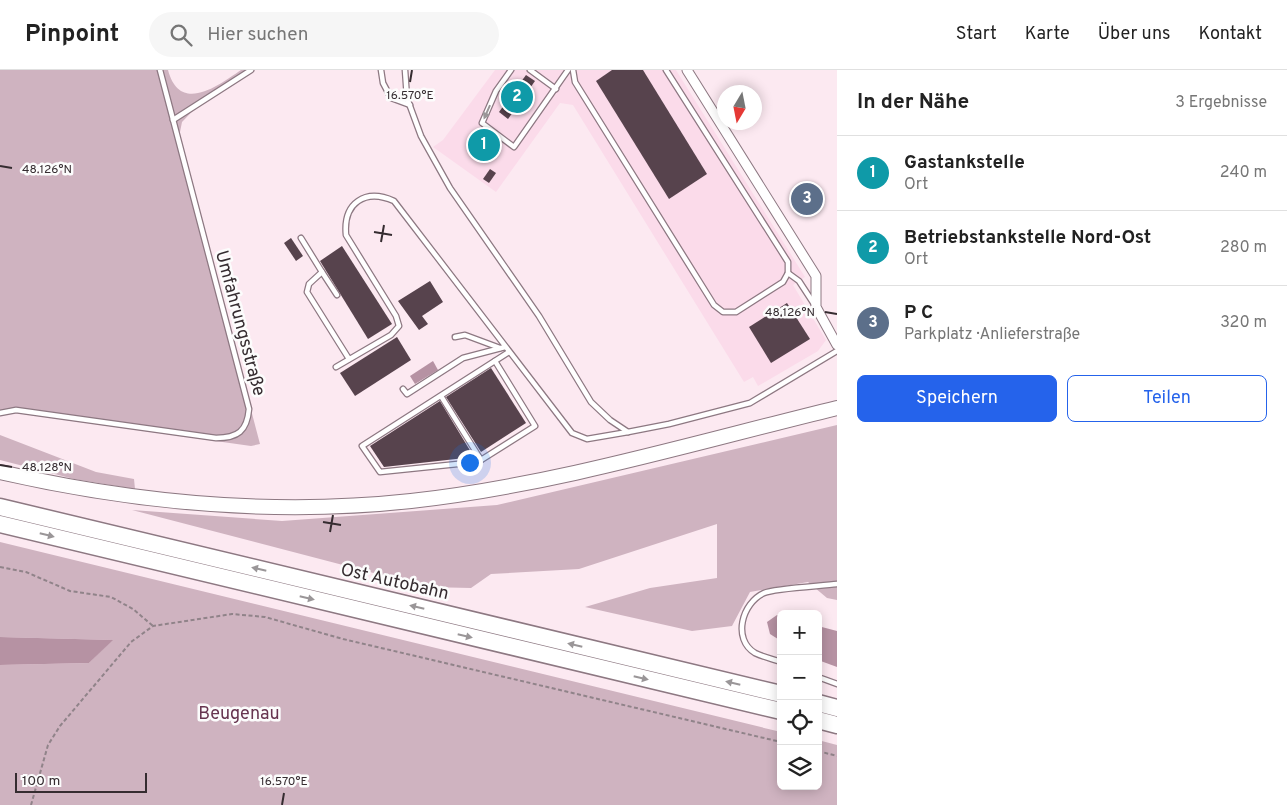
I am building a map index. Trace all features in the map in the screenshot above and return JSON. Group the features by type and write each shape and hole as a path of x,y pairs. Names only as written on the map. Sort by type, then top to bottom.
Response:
{"highway":[{"name":"Ost Autobahn","path":"0,507 777,693"},
{"name":"Ost Autobahn","path":"0,524 777,710"},
{"path":"822,704 837,708"},
{"path":"822,721 837,725"}],"main road":[{"path":"0,472 116,495 192,504 264,508 322,507 400,502 466,494 537,480 837,408"}],"street":[{"path":"687,70 816,276 816,307 837,344"}],"lane":[{"name":"Umfahrungsstraße","path":"0,413 16,410 216,438 229,438 240,433 248,421 249,408 160,70"},
{"path":"173,120 251,70"},
{"path":"380,70 383,83 391,98 410,105"},
{"path":"405,70 410,105 421,136 450,188 540,316 591,402 610,420 628,432"},
{"path":"511,70 496,91 482,123 514,147 568,70"},
{"path":"530,70 556,89"},
{"path":"573,70 575,82 714,305 723,312 736,312 783,282 788,273 788,262 666,70"},
{"path":"336,367 391,336 399,326 396,316 346,235 345,222 347,213 354,203 368,197 382,196 394,201 503,348"},
{"path":"300,238 337,295"},
{"path":"322,272 309,284 307,292 350,359"},
{"path":"788,273 798,281 816,307"},
{"path":"455,337 465,335 503,348 509,352 572,433 587,439 669,424 750,404 837,352"},
{"path":"403,389 407,394 463,358 503,348"},
{"path":"495,361 535,426 477,462 380,472 362,446 509,352"},
{"path":"441,396 481,460"},
{"path":"777,661 754,652 743,640 741,622 749,605 764,593 837,584"},
{"path":"822,678 837,684"}],"path":[{"path":"0,567 26,572 70,591 112,596 133,609 153,626"},
{"path":"31,805 48,745 60,726 131,642 153,626 232,614 265,617 343,639 777,741"},
{"path":"822,752 837,756"}],"shaded area":[{"path":"495,70 676,70 805,277 793,285 826,340 818,351 758,386 753,377 744,382 573,105 560,103 496,192 433,147 443,140"},
{"path":"433,361 438,370 415,384 410,376"},
{"path":"777,615 777,638 770,634 767,622"},
{"path":"822,627 837,631 837,667 822,661"},
{"path":"0,637 113,640 89,663 0,665"}],"green space":[{"path":"0,70 168,70 174,84 181,91 191,94 222,83 241,70 247,70 207,96 182,122 179,137 260,444 251,446 16,413 0,415"},
{"path":"837,425 837,600 827,598 808,582 750,592 732,626 692,631 585,607 650,588 717,578 717,524 579,569 491,574 471,588 427,587 132,510 282,521 497,505"},
{"path":"0,435 96,472 134,479 135,489 74,479 0,460"},
{"name":"Beugenau","path":"0,542 777,731 777,790 822,790 822,741 837,745 837,805 0,805 0,665 89,663 112,640 0,637"}],"building":[{"path":"612,70 643,70 707,174 669,199 596,81"},
{"path":"526,75 535,81 508,119 499,112"},
{"path":"481,137 492,145 487,153 475,144"},
{"path":"490,169 496,173 489,183 483,179"},
{"path":"291,238 303,256 296,261 284,243"},
{"path":"342,246 392,324 368,339 320,261"},
{"path":"430,281 443,302 422,316 428,324 419,330 398,301"},
{"path":"787,303 810,339 771,363 749,327"},
{"path":"397,337 411,360 355,396 340,373"},
{"path":"491,368 526,423 481,452 446,397"},
{"path":"440,401 474,457 384,467 370,446"}],"place":[{"name":"Betriebstankstelle Nord-Ost","path":"517,97"},
{"name":"Gastankstelle","path":"484,145"},
{"name":"P C","path":"807,199"}]}
